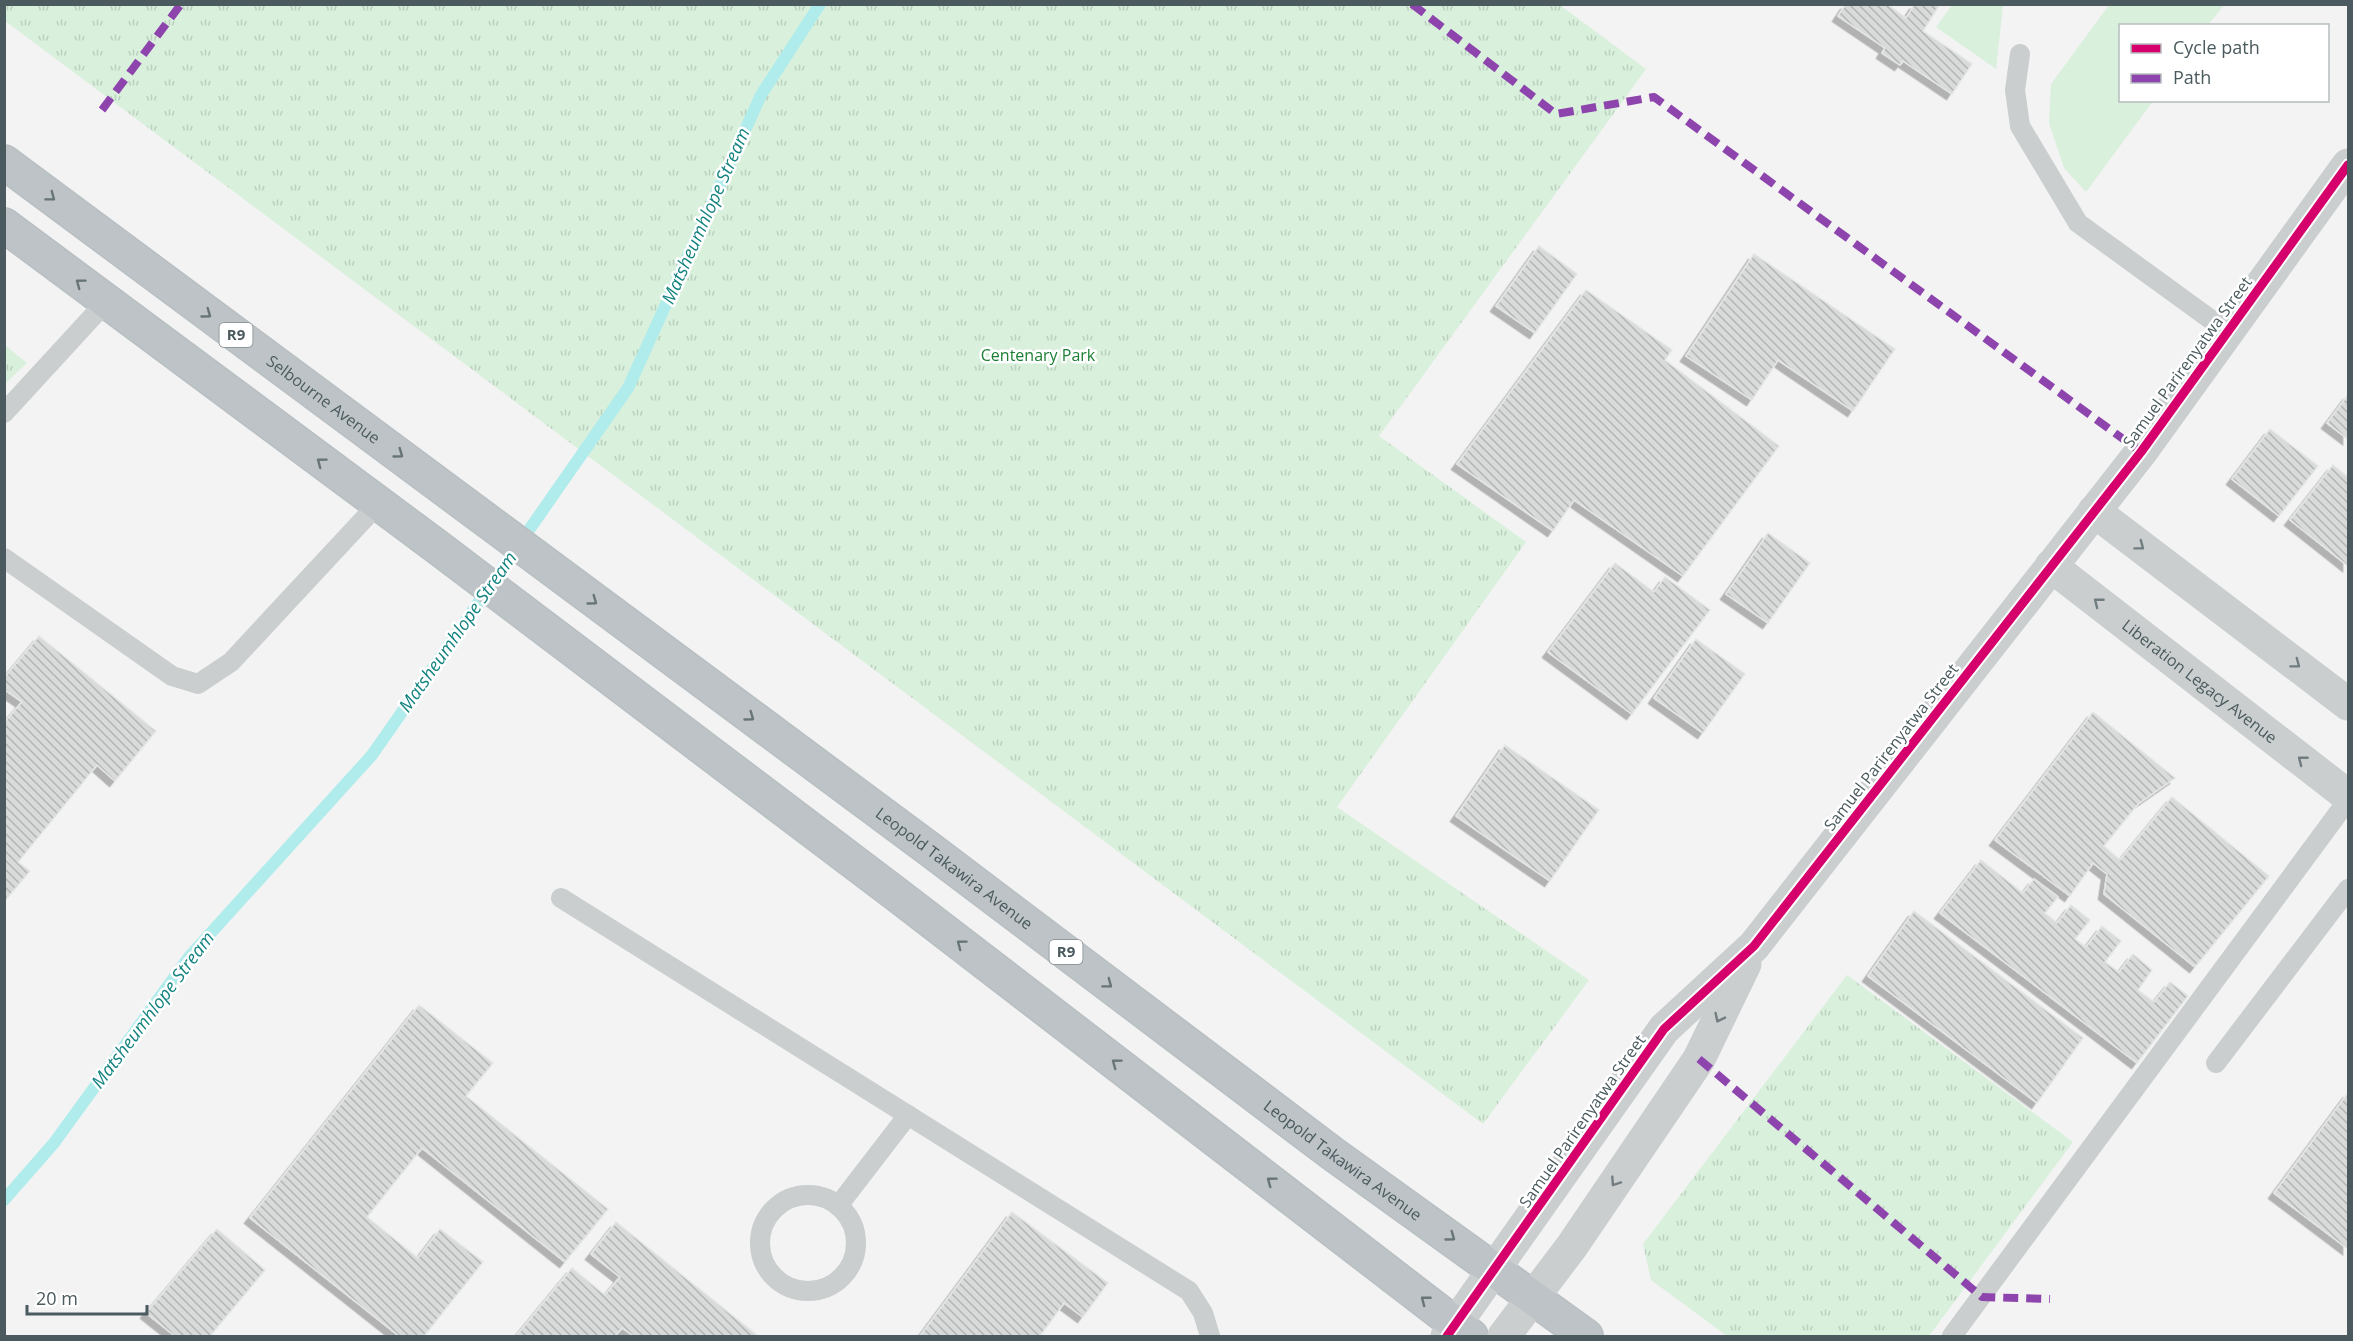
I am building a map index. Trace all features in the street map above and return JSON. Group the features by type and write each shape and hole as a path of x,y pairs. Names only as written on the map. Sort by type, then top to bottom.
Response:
{"highway":[{"name":"Selbourne Avenue","path":"4,162 468,506"},
{"path":"4,225 436,546 896,894 1458,1332"},
{"name":"Leopold Takawira Avenue","path":"468,506 546,567 932,851 1334,1154 1586,1336"}],"street":[{"name":"Samuel Parirenyatwa Street","path":"1458,1332 1495,1269 1664,1029 1754,946 2141,452 2349,165"},
{"path":"2094,511 2349,704"},
{"name":"Liberation Legacy Avenue","path":"2051,566 2349,798"},
{"name":"Samuel Parirenyatwa Street","path":"1504,1336 1533,1298 1699,1059 1754,946"}],"lane":[{"path":"2020,54 2014,90 2020,126 2078,223 2228,332"},
{"path":"4,413 106,302"},
{"path":"4,558 172,676 198,684 231,662 378,504"},
{"path":"1952,1336 2349,798"},
{"path":"2216,1063 2349,889"},
{"path":"561,898 1189,1291 1203,1313 1210,1336"},
{"path":"838,1206 908,1115"},
{"path":"808,1195 824,1198 838,1206 848,1217 855,1231 856,1247 852,1262 844,1275 832,1285 809,1290 787,1286 774,1277 765,1265 760,1249 760,1233 767,1218 777,1206 792,1198 808,1195"}],"green space":[{"name":"Centenary Park","path":"4,5 1560,5 1646,69 1379,436 1526,542 1337,807 1589,980 1483,1124 5,21"},
{"path":"1952,5 2003,5 1996,69 1936,27"},
{"path":"2109,5 2224,5 2209,24 2119,24 2119,102 2152,102 2086,192 2064,168 2049,123 2051,84"},
{"path":"5,345 27,363 5,384"},
{"path":"1847,975 2073,1142 1929,1336 1727,1336 1651,1280 1643,1244"}],"building":[{"path":"1846,4 1887,4 1906,18 1915,4 1940,4 1923,31 1972,64 1952,94 1903,61 1900,65 1882,53 1885,48 1838,16"},
{"path":"1539,246 1577,274 1535,333 1496,306"},
{"path":"1754,254 1895,349 1853,411 1778,360 1752,400 1686,356"},
{"path":"1586,290 1672,350 1665,360 1779,446 1683,576 1574,500 1553,531 1457,464"},
{"path":"2348,395 2348,439 2327,423"},
{"path":"2270,429 2318,466 2279,516 2232,479"},
{"path":"2333,465 2348,477 2348,566 2290,520"},
{"path":"1768,533 1810,563 1768,623 1726,594"},
{"path":"1615,563 1654,592 1665,577 1710,610 1632,714 1548,652"},
{"path":"39,636 156,731 115,781 97,765 18,862 30,871 4,902 4,723 22,702 4,689 4,678"},
{"path":"1696,639 1745,674 1703,733 1654,698"},
{"path":"2093,712 2175,778 2138,804 2104,846 2120,860 2172,797 2269,876 2195,967 2104,894 2107,874 2093,863 2070,896 1995,840"},
{"path":"1505,745 1599,810 1550,881 1456,816"},
{"path":"1981,860 2023,893 2034,879 2058,897 2045,913 2057,923 2071,905 2090,920 2075,939 2086,947 2102,926 2121,941 2105,962 2119,972 2133,954 2152,970 2138,990 2154,1002 2170,982 2188,996 2137,1063 1940,913"},
{"path":"1914,911 2083,1038 2037,1103 1868,976"},
{"path":"419,1005 493,1063 466,1096 608,1209 565,1262 422,1148 367,1217 418,1258 440,1229 483,1262 424,1336 399,1336 250,1218"},
{"path":"2348,1093 2348,1249 2274,1193"},
{"path":"1012,1212 1108,1283 1083,1317 1064,1303 1040,1336 920,1336"},
{"path":"616,1222 758,1336 634,1336 622,1328 615,1336 516,1336 572,1268 605,1295 620,1277 591,1254"},
{"path":"217,1229 265,1270 210,1336 175,1336 146,1313"}],"waterway":[{"name":"Matsheumhlope Stream","path":"4,1200 54,1143 189,957 372,755 628,388 761,95 820,4"}],"marked path":[{"path":"102,110 181,4"},
{"path":"1412,4 1556,114 1654,97 2141,452"},
{"path":"1699,1059 1982,1297 2050,1299"}],"cycle path":[{"path":"1447,1336 1664,1029 1754,946 2141,452 2348,165"}]}
